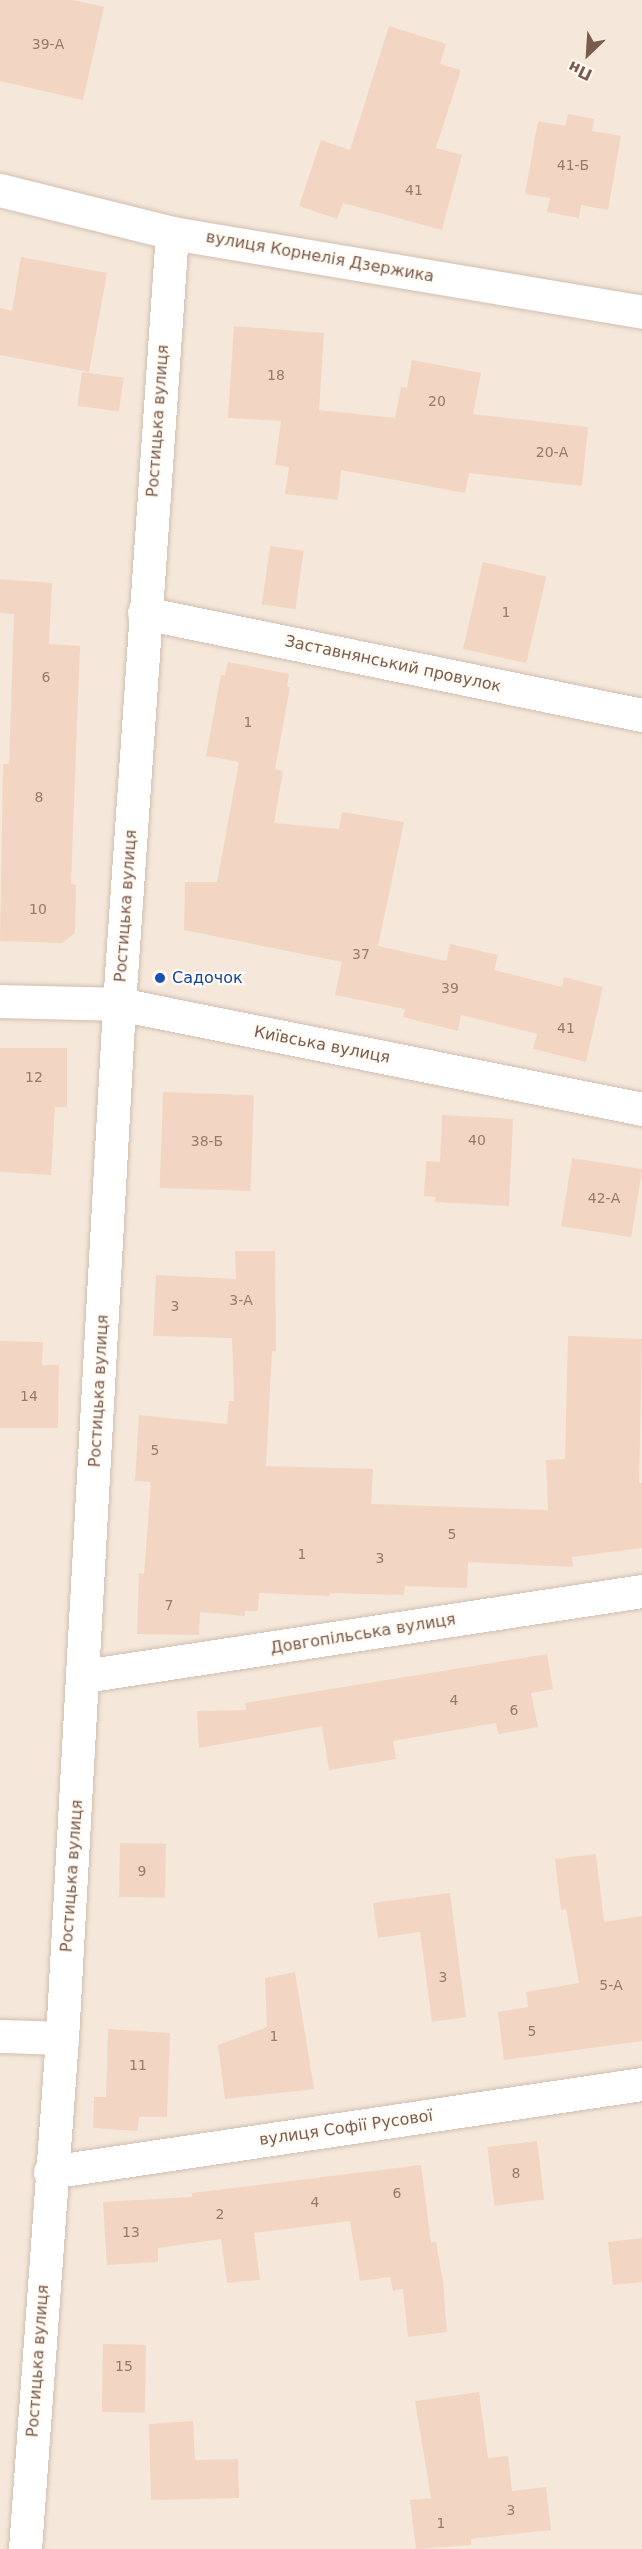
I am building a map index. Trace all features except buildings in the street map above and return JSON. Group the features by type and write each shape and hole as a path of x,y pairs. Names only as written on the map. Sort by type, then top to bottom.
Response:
{"street":[{"name":"вулиця Корнелія Дзержика","path":"0,190 172,233 642,312"},
{"name":"Ростицька вулиця","path":"25,2549 50,2172 62,2038 84,1676 119,1004 144,614 172,233"},
{"name":"Заставнянський провулок","path":"144,614 642,715"},
{"name":"Київська вулиця","path":"0,1001 119,1004 642,1109"},
{"name":"Довгопільська вулиця","path":"84,1676 642,1591"},
{"path":"0,2036 62,2038"},
{"name":"вулиця Софії Русової","path":"50,2172 642,2084"}],"shaded area":[{"path":"0,0 642,0 642,2549 0,2549"}],"place":[{"name":"Садочок","path":"160,978"}]}
